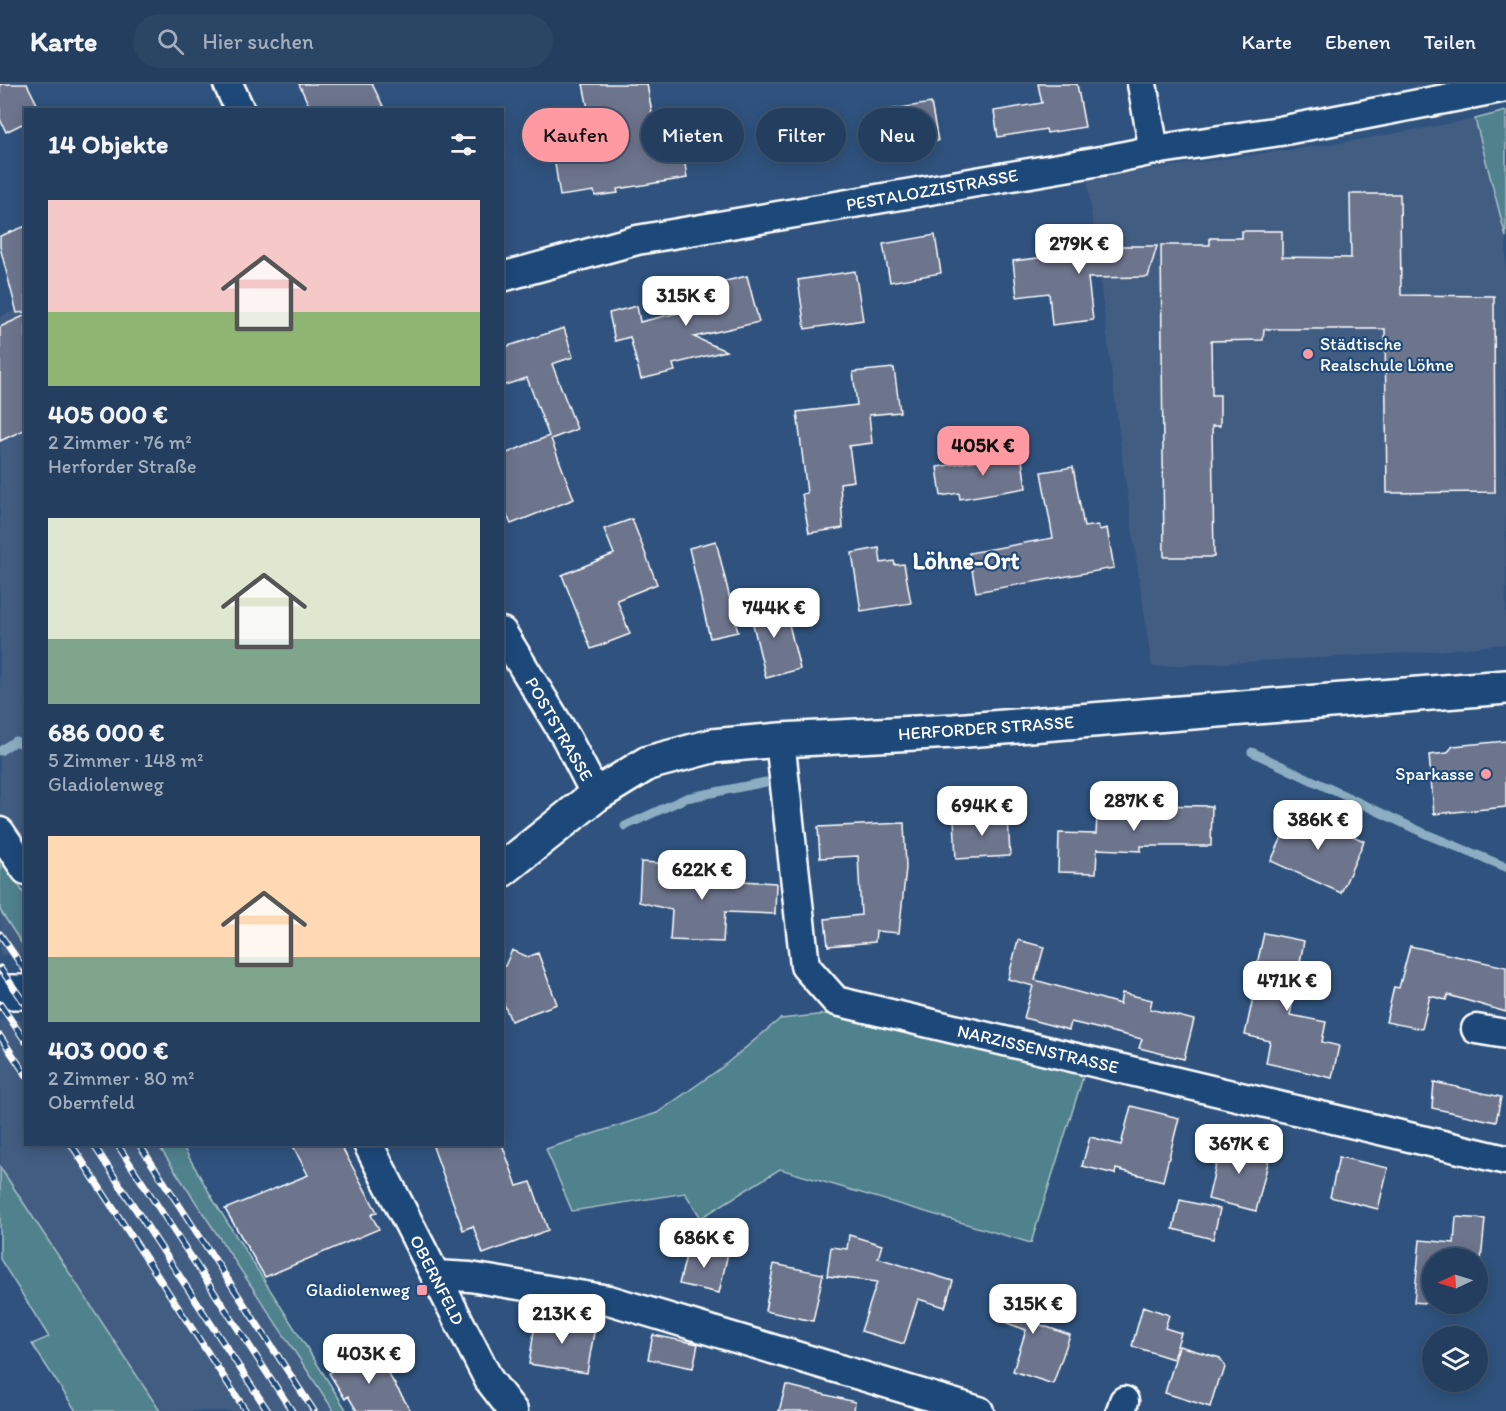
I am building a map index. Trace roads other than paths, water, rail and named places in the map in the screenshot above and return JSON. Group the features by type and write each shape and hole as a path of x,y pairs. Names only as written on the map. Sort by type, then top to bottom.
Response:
{"main road":[{"name":"HERFORDER STRASSE","path":"504,868 596,795 648,763 712,746 780,740 954,732 1506,687"},
{"path":"0,992 24,992"}],"street":[{"path":"228,84 239,108"},
{"path":"1142,84 1154,150"},
{"name":"PESTALOZZISTRASSE","path":"504,276 637,240 1154,150 1280,131 1506,87"},
{"name":"POSTSTRASSE","path":"504,635 567,739 596,795"},
{"name":"NARZISSENSTRASSE","path":"780,740 805,966 836,1001 1506,1160"},
{"path":"0,832 24,867"},
{"path":"1476,1029 1506,1034"},
{"name":"OBERNFELD","path":"369,1146 489,1380 513,1411"},
{"path":"435,1275 470,1277 609,1299 979,1411"}],"waterway":[{"path":"0,751 15,741 24,744"},
{"path":"1252,752 1426,834 1506,867"},
{"path":"625,826 686,798 766,782"}],"railway":[{"path":"0,934 24,969"},
{"path":"0,968 24,1002"},
{"path":"0,1004 24,1039"},
{"path":"0,1036 24,1072"},
{"path":"72,1146 246,1411"},
{"path":"94,1146 268,1411"},
{"path":"118,1146 292,1411"},
{"path":"140,1146 314,1411"}],"place":[{"name":"Städtische Realschule Löhne","path":"1308,354"},
{"name":"Sparkasse","path":"1486,774"},
{"name":"Gladiolenweg","path":"422,1290"}],"district":[{"name":"Löhne-Ort","path":"966,560"}]}
